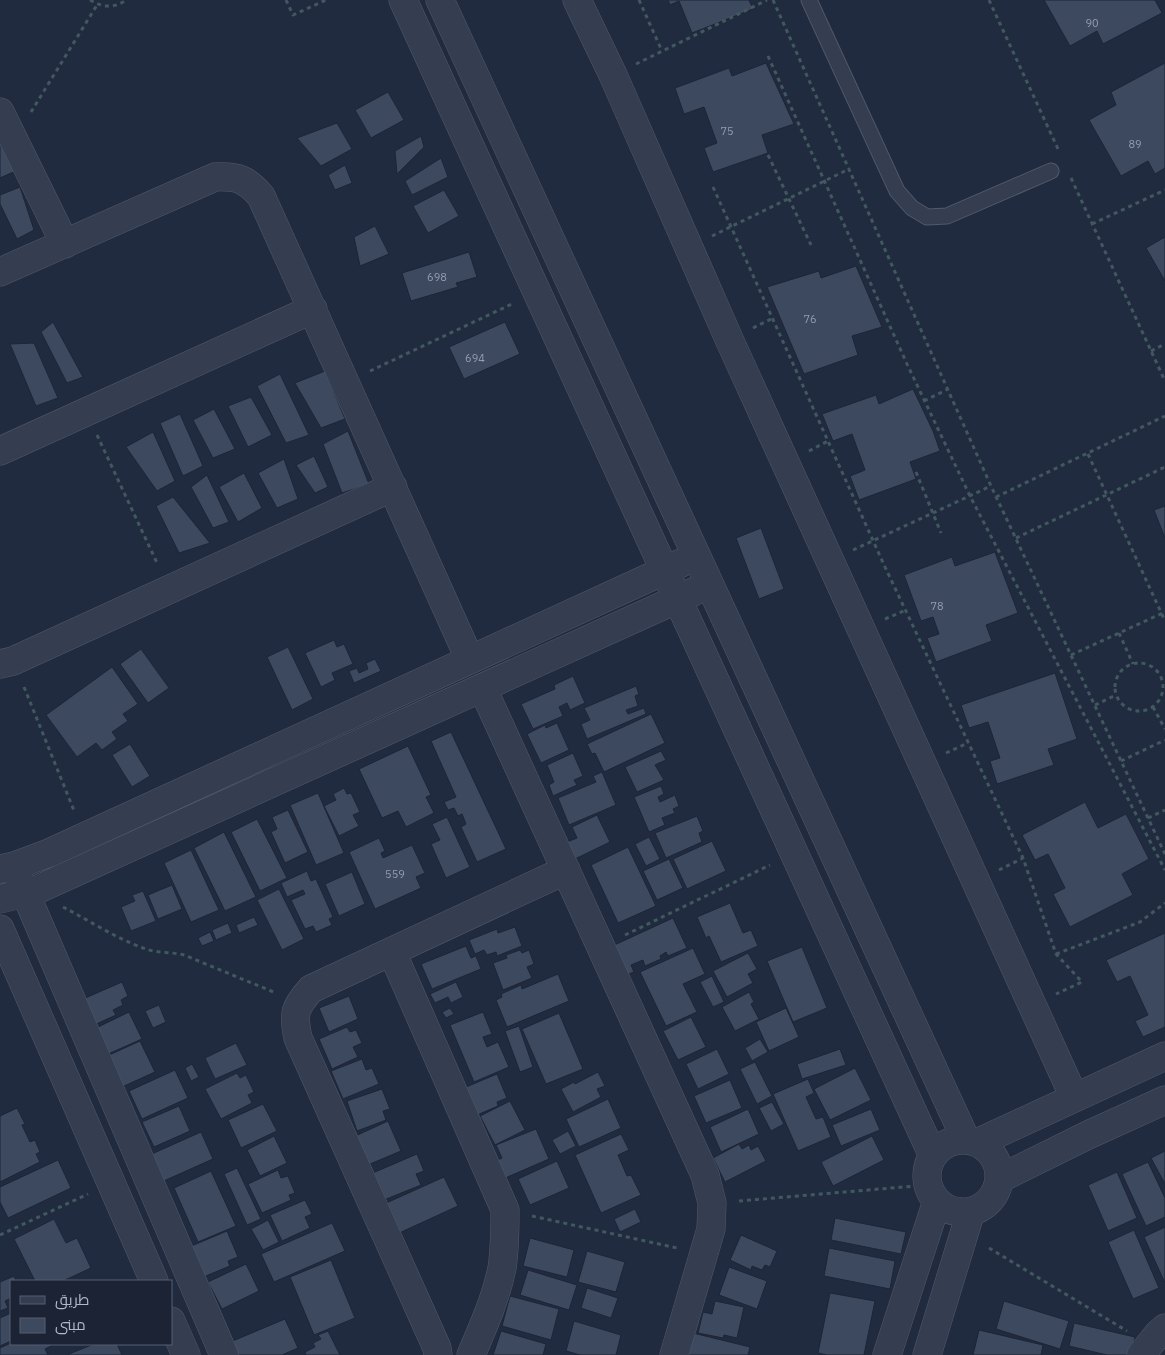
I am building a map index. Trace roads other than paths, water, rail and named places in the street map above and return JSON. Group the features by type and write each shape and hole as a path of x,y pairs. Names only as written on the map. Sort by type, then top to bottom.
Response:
{"street":[{"path":"403,0 933,1156"},
{"path":"440,0 709,585 972,1142"},
{"path":"577,0 613,75 688,247 1074,1097"},
{"path":"0,112 65,244"},
{"path":"0,272 215,177 233,176 250,183 262,196 470,660"},
{"path":"0,451 313,309"},
{"path":"6,662 393,488"},
{"path":"224,1355 7,867 49,853 696,556"},
{"path":"20,895 483,689 709,585"},
{"path":"483,689 705,1175 712,1203 711,1229 674,1355"},
{"path":"438,1355 437,1348 298,1038 294,1021 299,1003 311,989 566,870"},
{"path":"0,929 154,1280"},
{"path":"392,952 505,1210 505,1244 502,1270 485,1323 471,1355"},
{"path":"972,1142 1165,1056"},
{"path":"999,1180 1165,1100"},
{"path":"927,1355 968,1223 990,1200 999,1180 998,1168 994,1158 987,1149 972,1142 953,1141 942,1146 933,1156 928,1164 926,1174 932,1193 947,1209 959,1212 968,1223"},
{"path":"887,1355 932,1193"},
{"path":"172,1323 186,1355"}],"lane":[{"path":"809,0 897,191 912,208 927,217 947,216 1051,171"}]}
